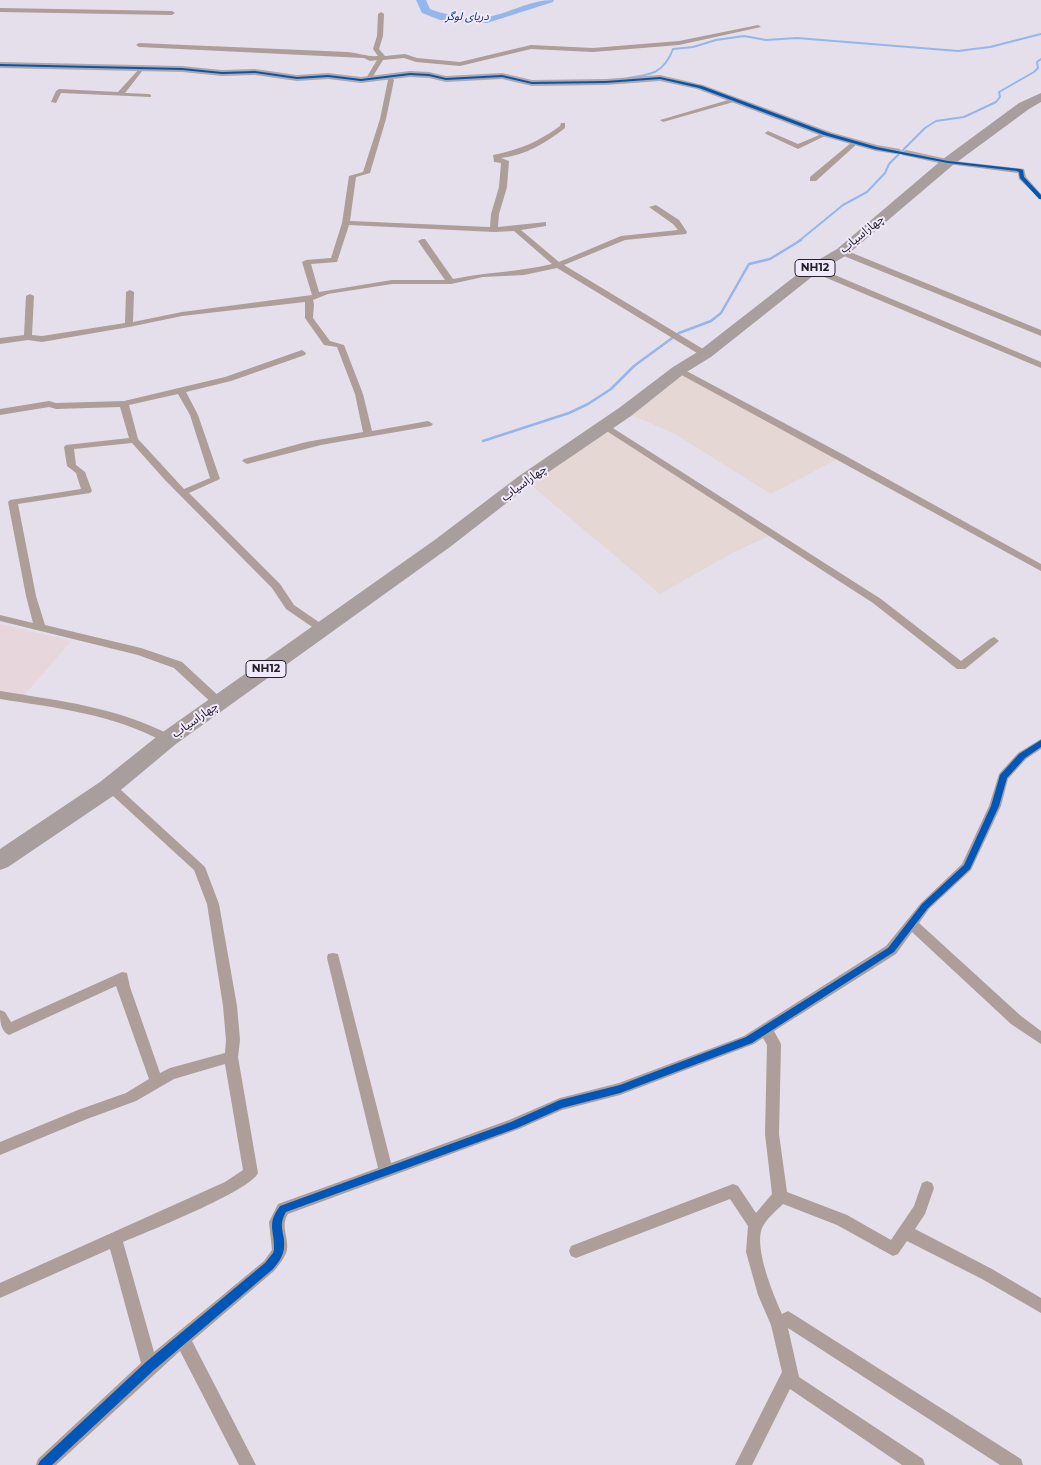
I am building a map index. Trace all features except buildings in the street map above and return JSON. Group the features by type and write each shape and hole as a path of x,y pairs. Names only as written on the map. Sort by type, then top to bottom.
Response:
{"highway":[{"name":"چهاراسیاب","path":"0,861 108,788 168,739 443,543 526,480 605,426 679,370 705,354 813,269 842,252 948,162 1024,106 1040,98"}],"street":[{"path":"0,10 172,13"},
{"path":"368,80 381,60 382,54 376,49 380,36 382,14"},
{"path":"138,45 348,54 381,60 405,56 416,60 460,64 531,47 593,50 679,43 758,27"},
{"path":"0,65 140,70 182,69 222,73 255,72 297,78 328,76 368,80 410,74 429,75 446,79 502,76 532,83 606,82 660,78 692,85 854,143 948,162 1021,171 1022,177 1041,198"},
{"path":"119,95 140,70"},
{"path":"368,434 359,394 340,345 327,343 308,318 312,298 306,262 334,260 346,223 353,176 366,173 383,119 391,80 388,78"},
{"path":"54,102 59,91 149,96"},
{"path":"663,120 735,100"},
{"path":"494,230 495,214 503,187 505,161 497,160 496,157 508,156 533,147 563,126 563,124"},
{"path":"768,133 798,148 826,134"},
{"path":"813,179 854,143"},
{"path":"0,342 28,337 42,338 129,325 182,314 312,298 326,292 392,282 451,282 483,276 524,272 558,265 624,238 683,232 676,222 654,207"},
{"path":"346,223 494,230 543,224"},
{"path":"516,228 519,233 558,265 705,354"},
{"path":"422,241 451,282"},
{"path":"842,252 1041,333"},
{"path":"813,269 1041,365"},
{"path":"129,325 130,292"},
{"path":"28,337 30,296"},
{"path":"0,412 49,404 56,406 124,404 228,379 302,353"},
{"path":"679,370 1041,568"},
{"path":"181,391 194,416 215,479 184,492"},
{"path":"124,404 134,440 168,478 276,586 290,606 322,629"},
{"path":"247,462 283,450 368,434 410,430 428,424"},
{"path":"605,426 877,601 961,666 994,641"},
{"path":"40,627 31,596 13,502 88,491 80,472 72,466 68,448 134,440"},
{"path":"0,618 141,652 178,665 219,703"},
{"path":"0,695 100,711 152,729 168,739"},
{"path":"44,1465 150,1366 269,1266 278,1255 280,1245 276,1224 277,1216 283,1209 514,1125 560,1104 620,1089 749,1040 891,950 925,906 967,867 995,806 1003,777 1022,756 1041,742"},
{"path":"0,1291 230,1187 252,1173 231,1057 233,1040 228,997 213,904 200,867 117,793 108,788"},
{"path":"912,924 1016,1020 1041,1038"},
{"path":"333,958 386,1171"},
{"path":"0,1016 9,1029 122,977 123,987 157,1082"},
{"path":"743,1465 787,1378 791,1377 779,1325 766,1295 753,1252 755,1225 780,1196 772,1134 774,1044 765,1029"},
{"path":"0,1149 83,1114 131,1098 170,1074 231,1057"},
{"path":"780,1196 842,1220 893,1249 920,1210 927,1188"},
{"path":"576,1251 733,1191 755,1225"},
{"path":"905,1232 987,1274 1041,1305"},
{"path":"115,1239 150,1366"},
{"path":"779,1325 788,1319 1015,1465"},
{"path":"182,1339 248,1465"},
{"path":"787,1378 917,1465"}],"shaded area":[{"path":"679,370 841,457 771,494 675,434 625,412"},
{"path":"605,426 774,534 734,552 660,594 525,480"},
{"path":"0,624 71,641 22,698 0,693"}],"waterway":[{"name":"دریای لوگر","path":"421,0 426,11 440,17 487,20 549,0"},
{"path":"628,78 650,74 661,68 673,49 693,47 716,40 744,36 766,40 797,38 958,51 990,47 1041,34"},
{"path":"799,241 843,205 867,192 885,173 889,164 925,128 936,121 964,117 996,102 1000,97 999,92 1034,72 1038,68 1037,62 1041,59"},
{"path":"483,441 569,413 588,404 611,389 634,366 679,333 711,321 721,313 749,264 770,259 801,240"}],"cycle path":[{"path":"0,65 182,69 222,73 255,72 297,78 328,76 361,80 410,74 429,75 446,79 502,76 532,83 606,82 660,78 700,87 826,134 876,148 948,162 1018,170 1021,171 1022,177 1041,198"},
{"path":"44,1465 150,1366 269,1266 279,1250 276,1227 279,1215 283,1209 514,1125 560,1104 620,1089 749,1040 891,950 925,906 967,867 995,806 1003,777 1022,756 1041,743"}]}
